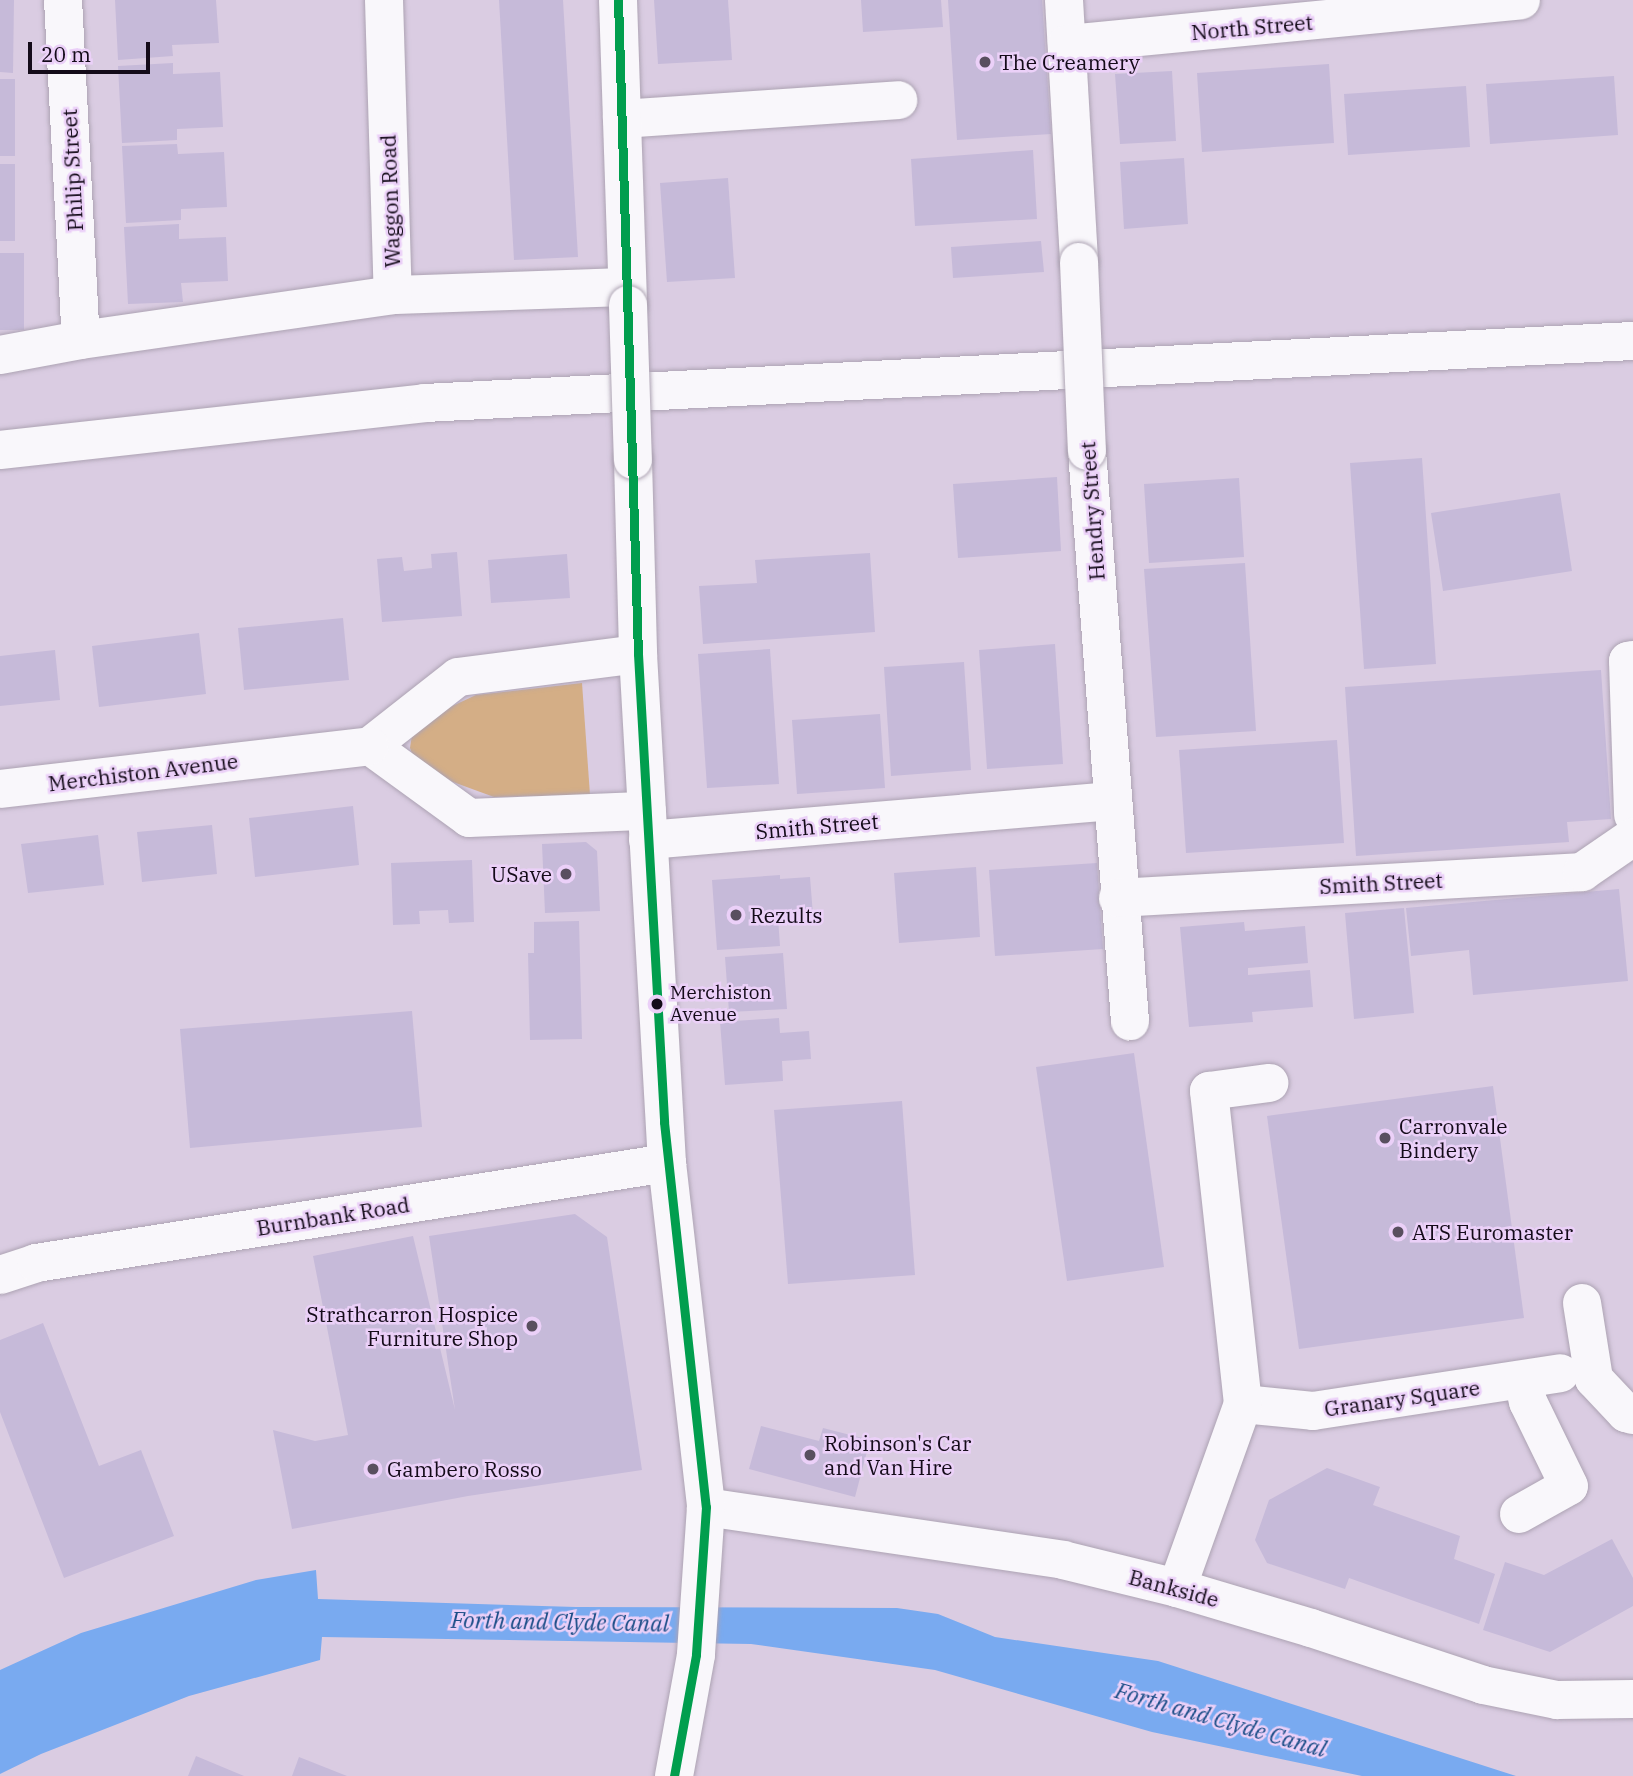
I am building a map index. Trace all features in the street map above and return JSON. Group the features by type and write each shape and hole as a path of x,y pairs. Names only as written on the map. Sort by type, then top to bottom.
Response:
{"street":[{"name":"Philip Street","path":"63,0 81,340"},
{"name":"Waggon Road","path":"384,0 393,295 628,296"},
{"path":"618,0 638,654 647,826 667,1163 706,1507 696,1655 674,1776"},
{"name":"Hendry Street","path":"1065,0 1087,451 1129,1021"},
{"name":"North Street","path":"1067,44 1521,0"},
{"path":"622,119 898,100"},
{"path":"0,355 81,340 393,295"},
{"path":"0,450 425,403 1633,341"},
{"path":"638,654 458,677 370,746 469,818 647,826"},
{"path":"1633,660 1628,661 1633,815"},
{"name":"Merchiston Avenue","path":"0,789 370,746"},
{"name":"Smith Street","path":"647,826 1112,801"},
{"name":"Smith Street","path":"1118,898 1582,872 1633,837"},
{"path":"1178,1587 1243,1404 1209,1091 1269,1083"},
{"name":"Burnbank Road","path":"0,1275 36,1263 667,1163"},
{"path":"1581,1303 1594,1379 1626,1413 1633,1415"},
{"name":"Granary Square","path":"1243,1404 1313,1411 1524,1381 1560,1373"},
{"path":"1519,1514 1569,1486 1528,1402 1524,1381"},
{"name":"Bankside","path":"706,1507 1063,1560 1178,1587 1483,1685 1557,1700 1633,1699"}],"shaded area":[{"path":"582,683 590,795 494,797 453,782 414,759 410,748 412,735 446,709 476,695"}],"water":[{"name":"Forth and Clyde Canal","path":"316,1570 318,1599 576,1607 897,1608 938,1614 995,1637 1158,1661 1516,1776 1362,1776 1152,1732 935,1670 751,1644 322,1637 320,1660 189,1696 41,1754 0,1774 0,1670 81,1633 256,1580"}],"building":[{"path":"0,0 14,0 13,73 0,72"},
{"path":"115,0 216,0 219,43 172,45 173,56 118,60"},
{"path":"499,0 563,0 578,257 514,260"},
{"path":"654,0 728,0 732,60 658,64"},
{"path":"861,0 941,0 943,27 863,32"},
{"path":"948,0 1042,0 1051,134 957,140"},
{"path":"173,63 173,74 220,72 223,127 177,129 177,140 122,143 118,66"},
{"path":"1329,64 1334,143 1202,152 1197,73"},
{"path":"1172,71 1176,141 1120,144 1115,74"},
{"path":"1614,76 1618,135 1490,144 1486,84"},
{"path":"0,79 15,79 15,156 0,156"},
{"path":"1466,86 1470,147 1348,155 1344,94"},
{"path":"177,144 178,154 224,152 227,207 181,209 181,220 126,223 122,146"},
{"path":"1033,150 1037,219 915,226 911,159"},
{"path":"1184,158 1188,224 1124,229 1120,162"},
{"path":"0,164 15,164 15,241 0,241"},
{"path":"728,178 735,278 667,282 660,183"},
{"path":"179,224 179,239 226,237 228,281 181,283 183,302 128,304 124,227"},
{"path":"1041,241 1044,272 953,278 951,247"},
{"path":"0,253 24,253 24,330 0,330"},
{"path":"1422,458 1436,664 1364,669 1350,463"},
{"path":"1057,477 1061,551 958,558 953,484"},
{"path":"1239,478 1244,557 1149,563 1144,484"},
{"path":"1560,493 1572,571 1443,591 1431,513"},
{"path":"457,552 462,616 382,622 377,559 402,557 404,571 432,568 431,554"},
{"path":"870,553 875,632 703,644 699,586 757,583 755,560"},
{"path":"567,554 570,598 491,603 488,560"},
{"path":"1245,563 1256,731 1156,737 1144,569"},
{"path":"343,618 349,680 244,690 238,628"},
{"path":"199,633 206,694 99,707 92,646"},
{"path":"1055,644 1063,764 987,769 979,650"},
{"path":"770,649 779,784 707,788 698,654"},
{"path":"55,650 60,700 0,706 0,656"},
{"path":"964,662 971,770 891,776 884,667"},
{"path":"1601,670 1611,819 1567,822 1569,842 1356,856 1345,687"},
{"path":"880,714 885,788 797,794 792,720"},
{"path":"1337,740 1344,843 1186,853 1179,750"},
{"path":"353,806 359,865 255,877 249,818"},
{"path":"212,825 217,874 142,882 137,832"},
{"path":"98,835 104,885 28,893 21,844"},
{"path":"586,842 597,851 600,911 545,913 542,844"},
{"path":"472,860 474,922 449,923 448,910 419,911 420,924 393,925 391,863"},
{"path":"1097,863 1103,949 995,956 989,870"},
{"path":"976,867 980,937 899,943 894,873"},
{"path":"780,875 780,879 810,877 813,915 778,918 780,946 717,950 712,880"},
{"path":"1619,889 1628,981 1473,995 1469,950 1411,956 1406,908"},
{"path":"1404,908 1414,1013 1354,1019 1345,913"},
{"path":"579,921 582,1039 530,1040 528,953 534,953 534,922"},
{"path":"1244,922 1245,931 1305,926 1308,963 1248,968 1248,975 1310,970 1313,1007 1252,1012 1253,1022 1189,1027 1180,927"},
{"path":"783,953 787,1009 729,1012 725,957"},
{"path":"412,1011 422,1127 190,1148 180,1029"},
{"path":"779,1018 780,1033 809,1031 811,1059 782,1061 783,1081 725,1085 720,1022"},
{"path":"1134,1053 1164,1267 1067,1281 1036,1067"},
{"name":"ATS Euromaster","path":"1493,1086 1524,1318 1299,1349 1267,1116"},
{"path":"902,1101 915,1275 788,1284 774,1110"},
{"path":"575,1214 607,1237 642,1470 468,1496 292,1529 273,1430 315,1441 348,1435 313,1256 413,1236 455,1410 429,1236"},
{"path":"43,1323 99,1466 141,1450 174,1536 64,1578 0,1412 0,1340"},
{"name":"Robinson's Car and Van Hire","path":"761,1426 819,1441 823,1428 870,1440 855,1497 749,1469"},
{"path":"1327,1468 1380,1487 1373,1505 1460,1536 1454,1559 1495,1574 1479,1624 1349,1578 1345,1589 1267,1563 1255,1540 1269,1500"},
{"path":"1612,1539 1633,1578 1633,1606 1550,1652 1483,1630 1505,1562 1544,1575"},
{"path":"196,1756 244,1776 188,1776"},
{"path":"299,1757 347,1776 292,1776"}],"transit line":[{"path":"618,0 638,654 664,1122 706,1507 696,1655 674,1776"}],"place":[{"name":"The Creamery","path":"985,62"},
{"name":"USave","path":"566,874"},
{"name":"Rezults","path":"736,915"},
{"name":"Merchiston Avenue","path":"657,1004"},
{"name":"Carronvale Bindery","path":"1385,1138"},
{"name":"ATS Euromaster","path":"1398,1232"},
{"name":"Strathcarron Hospice Furniture Shop","path":"532,1326"},
{"name":"Robinson's Car and Van Hire","path":"810,1455"},
{"name":"Gambero Rosso","path":"373,1469"}]}
